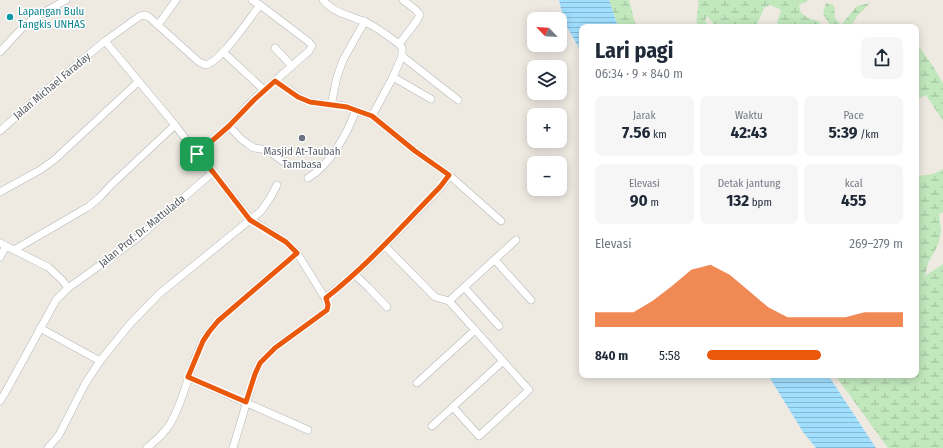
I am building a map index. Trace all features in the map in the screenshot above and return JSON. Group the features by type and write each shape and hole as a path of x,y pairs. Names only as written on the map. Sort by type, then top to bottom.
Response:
{"street":[{"path":"0,52 15,35 37,16 66,0"},
{"path":"158,25 176,0"},
{"path":"197,154 229,126 264,90 309,51 312,46 309,42 252,0"},
{"path":"324,0 328,6 338,12 365,21 375,27 399,44 402,48 402,56 393,77 372,116"},
{"path":"399,44 420,15 403,0"},
{"path":"260,5 222,52 264,90"},
{"name":"Jalan Michael Faraday","path":"0,131 105,41 140,16 145,15 158,25 199,62 206,65 215,60 222,52"},
{"path":"331,105 337,77 343,60 365,21"},
{"path":"105,41 175,125 250,220 286,242 297,253 326,301 328,307 327,310 275,348 260,363 246,402 233,448"},
{"path":"275,48 292,66"},
{"path":"402,56 458,100"},
{"path":"393,77 431,99"},
{"path":"275,81 304,100 316,103 339,105 372,116 415,151 449,175 501,221"},
{"path":"0,192 40,170 54,160 138,82"},
{"path":"308,178 320,169 334,153 353,120 356,110"},
{"path":"14,250 88,207 175,125"},
{"path":"229,126 241,139 254,148 267,150 284,162"},
{"name":"Jalan Prof. Dr. Mattulada","path":"0,401 56,300 68,288 134,240 213,172"},
{"path":"326,301 373,257 440,187 449,175"},
{"path":"48,448 59,435 85,384 100,361 130,324 159,294 261,211 270,198 276,185"},
{"path":"449,301 516,240"},
{"path":"0,257 3,244 48,267 68,288"},
{"path":"384,245 434,296 449,301 529,390 478,436 453,407"},
{"path":"147,448 165,432 170,425 178,409 188,377 203,341 209,332 218,321 297,253"},
{"path":"495,260 531,300"},
{"path":"354,274 387,307"},
{"path":"464,287 499,326"},
{"path":"40,328 100,361"},
{"path":"417,382 475,330"},
{"path":"432,426 503,361"},
{"path":"188,377 308,430"}],"green space":[{"path":"609,0 629,0 635,24 617,24"},
{"path":"698,0 809,0 799,5 801,13 808,18 820,22 819,24 778,24 777,22 781,10 770,5 764,8 757,24 714,24 707,16 705,21 708,24 697,24"},
{"path":"826,3 834,5 835,18 840,24 829,24 823,14"},
{"path":"870,3 858,15 852,24 842,24 857,6"},
{"path":"919,46 943,83 943,121 926,95 919,98"},
{"path":"943,169 943,213 939,213 941,232 938,245 928,263 925,276 943,264 943,448 888,448 837,378 919,378 919,176 933,174"}],"water":[{"path":"559,0 609,0 617,24 579,24 579,48 567,27 567,12 562,12"},
{"path":"770,378 830,378 876,448 816,448 803,432"}],"place":[{"name":"Lapangan Bulu Tangkis UNHAS","path":"10,17"},
{"name":"Masjid At-Taubah Tambasa","path":"302,138"}],"route":[{"path":"275,81 304,100 339,105 372,116 415,151 449,175 440,187 373,257 326,298 328,305 327,310 275,348 260,363 246,402 188,377 203,341 218,321 297,253 286,242 250,220 213,172 197,154 229,126 264,90 275,81"}]}
